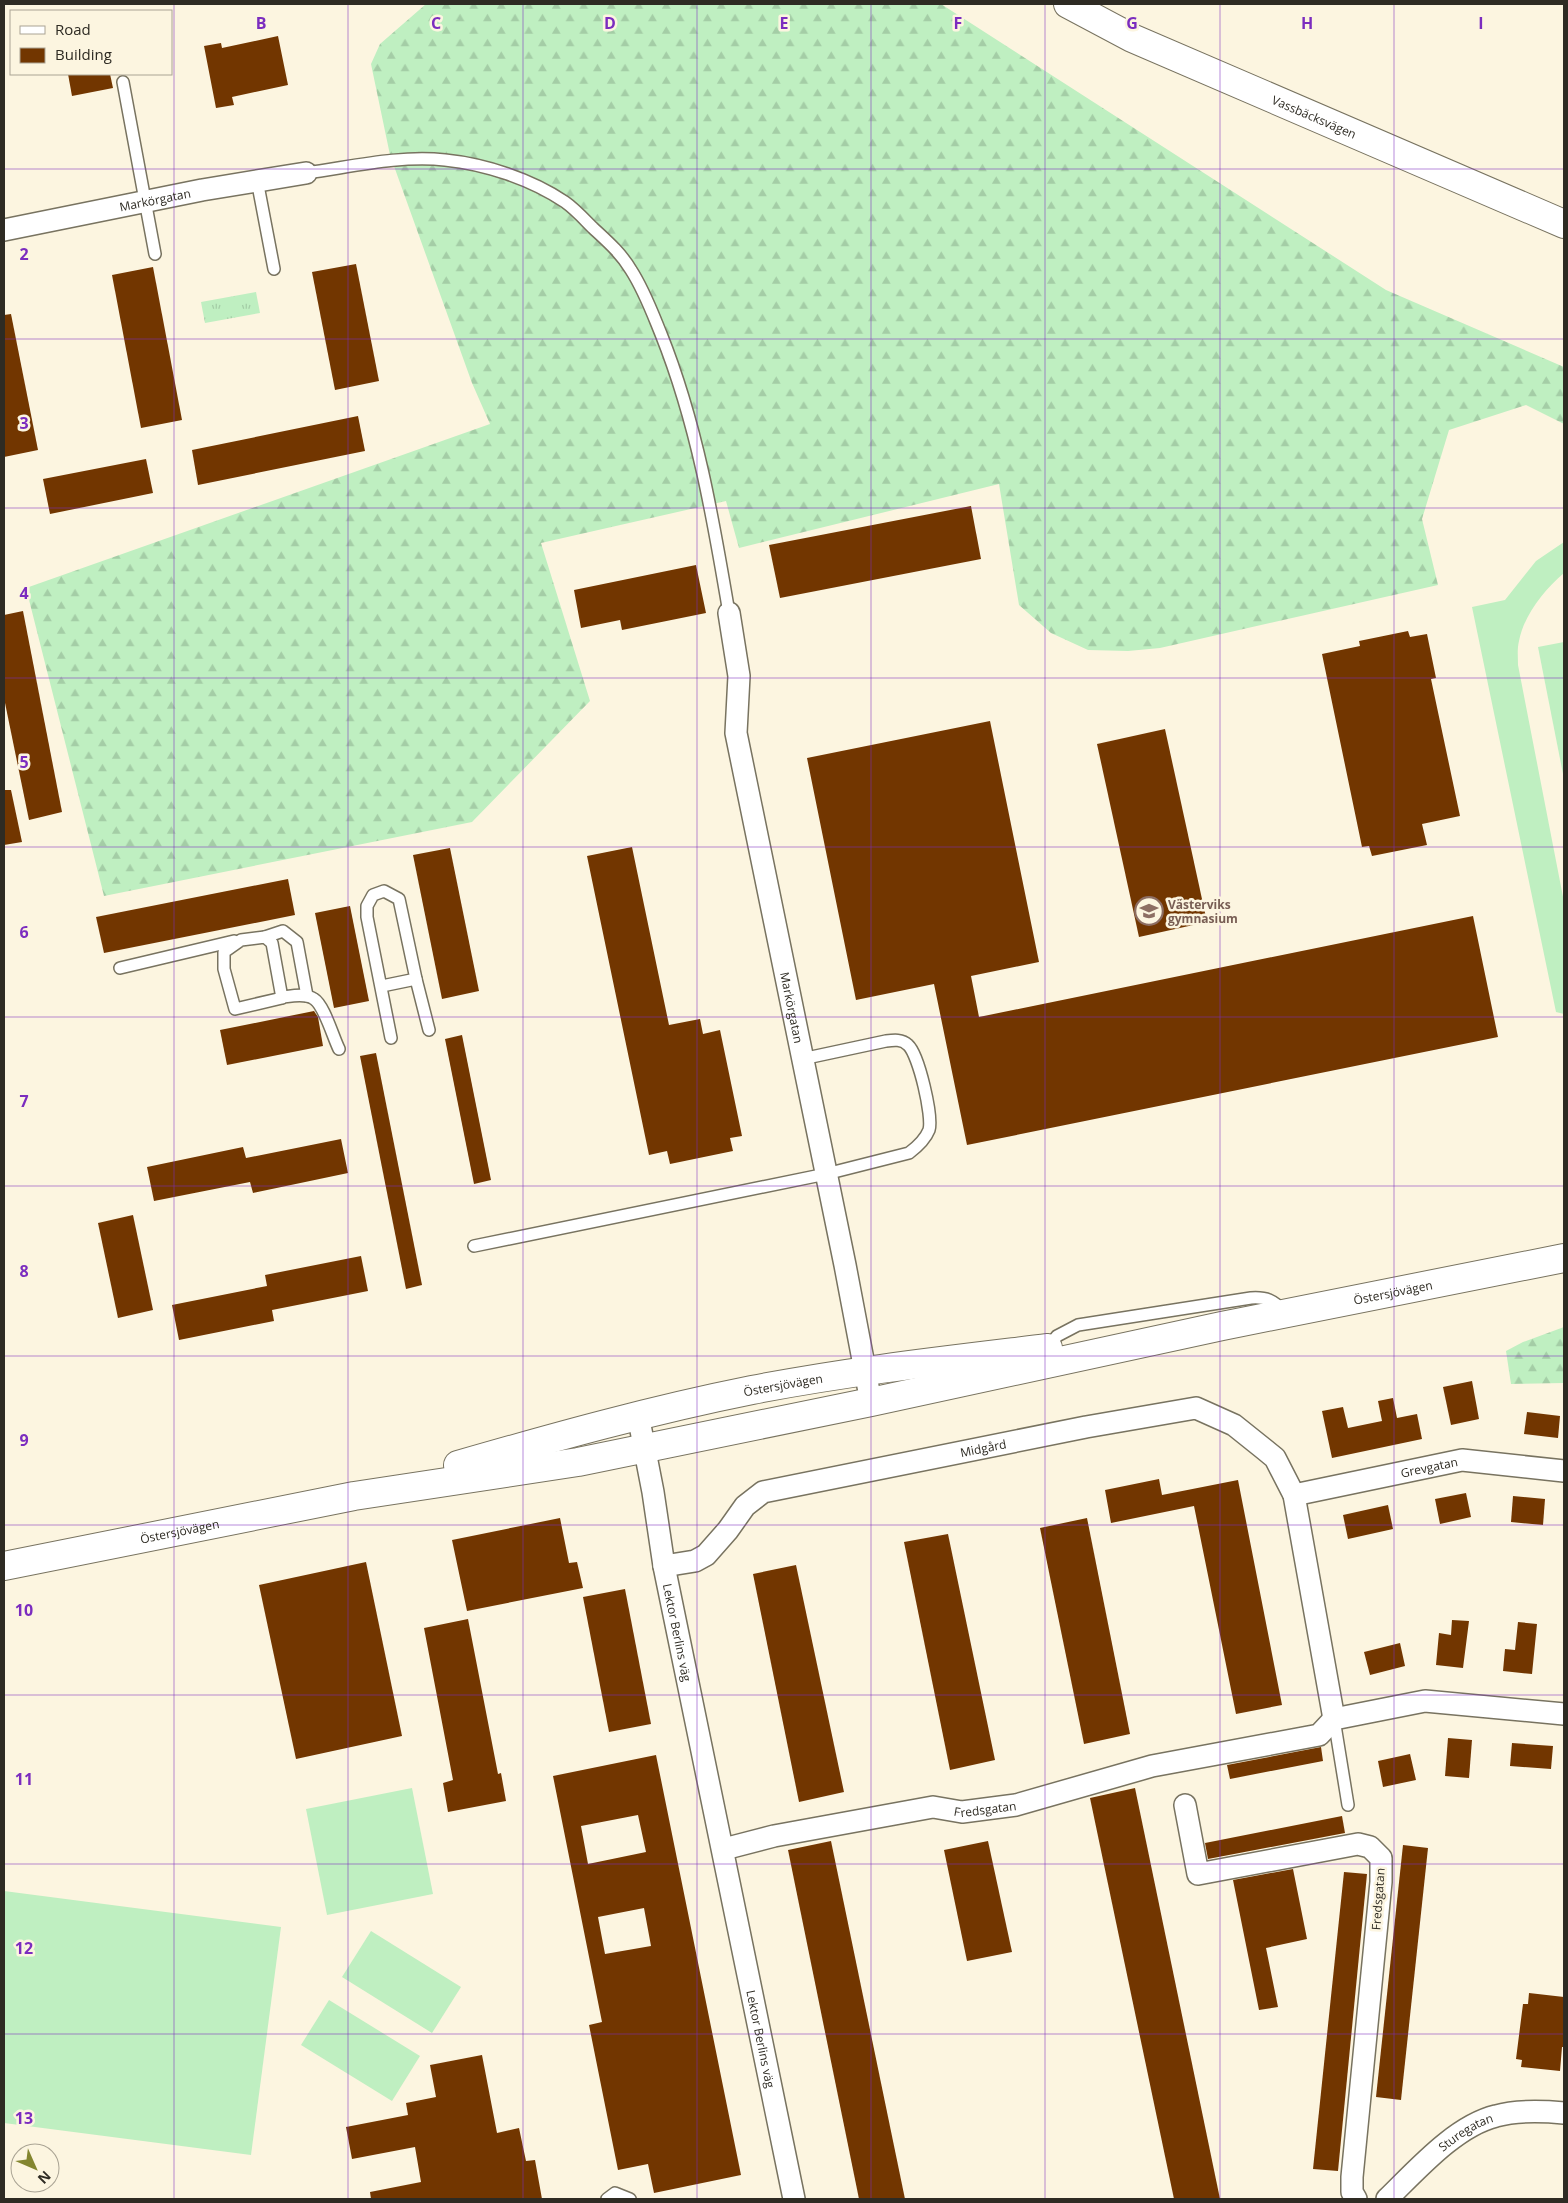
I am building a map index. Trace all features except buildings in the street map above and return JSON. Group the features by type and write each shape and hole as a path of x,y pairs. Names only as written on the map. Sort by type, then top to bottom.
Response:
{"main road":[{"name":"Vassbäcksvägen","path":"1068,4 1132,38 1564,224"},
{"name":"Östersjövägen","path":"4,1566 354,1496 578,1462 871,1402 1222,1326 1564,1258"},
{"name":"Östersjövägen","path":"354,1496 638,1415 752,1390 865,1371 1222,1326"}],"street":[{"name":"Markörgatan","path":"4,230 257,180 306,173"},
{"name":"Markörgatan","path":"729,613 739,676 736,733 871,1402"},
{"name":"Midgård","path":"664,1566 695,1561 706,1555 728,1530 745,1506 762,1492 1086,1427 1196,1408 1234,1426 1275,1458 1294,1495"},
{"name":"Lektor Berlins väg","path":"638,1415 664,1566 724,1849 794,2199"},
{"name":"Grevgatan","path":"1294,1495 1462,1460 1564,1471"},
{"path":"1294,1495 1334,1719 1425,1702 1564,1714"},
{"name":"Fredsgatan","path":"724,1849 774,1836 933,1807 962,1812 1016,1805 1152,1766 1319,1735 1334,1719"},
{"name":"Fredsgatan","path":"1185,1805 1198,1874 1358,1844 1370,1847 1381,1858 1381,1882 1352,2177 1352,2192 1356,2199"},
{"name":"Sturegatan","path":"1387,2199 1448,2143 1494,2116 1522,2112 1564,2113"}],"lane":[{"path":"123,82 155,254"},
{"path":"306,173 384,162 414,160 444,160 470,165 506,174 536,185 566,203 612,246 630,268 644,292 668,352 688,411 710,504 729,613"},
{"path":"257,180 274,269"},
{"path":"391,1038 367,917 367,906 373,895 384,891 399,899 429,1030"},
{"path":"120,968 241,940 265,937 283,931 297,942 307,996"},
{"path":"265,937 272,942 282,998"},
{"path":"241,940 224,952 224,969 236,1010 282,998 307,996 315,999 323,1012 338,1048"},
{"path":"382,986 416,978"},
{"path":"474,1246 826,1174 909,1154 919,1146 928,1131 930,1119 915,1054 907,1044 899,1040 886,1040 802,1059"},
{"path":"1048,1348 1057,1336 1078,1325 1251,1298 1264,1297 1271,1300 1285,1314"},
{"path":"1334,1719 1348,1805"},
{"path":"607,2199 615,2193 630,2199"}],"green space":[{"path":"426,4 941,4 1386,290 1564,367 1564,424 1526,405 1449,430 1422,519 1438,585 1160,648 1128,651 1088,650 1051,633 1019,605 999,484 739,548 726,501 541,543 590,701 472,822 104,896 26,588 490,424 472,383 390,155 371,64 380,44"},
{"path":"256,292 260,313 205,323 201,302"},
{"path":"1564,542 1564,573 1542,595 1525,622 1518,644 1518,665 1564,902 1564,1014 1556,1012 1472,607 1505,600 1536,561"},
{"path":"1564,642 1564,779 1538,647"},
{"path":"1564,1327 1564,1383 1511,1384 1506,1351 1523,1342"},
{"path":"412,1788 433,1894 327,1915 306,1809"},
{"path":"4,1891 281,1927 251,2155 4,2123"},
{"path":"371,1931 461,1987 432,2033 342,1977"},
{"path":"329,2000 420,2056 392,2101 301,2045"}],"place":[{"name":"Västerviks gymnasium","path":"1149,911"}]}
